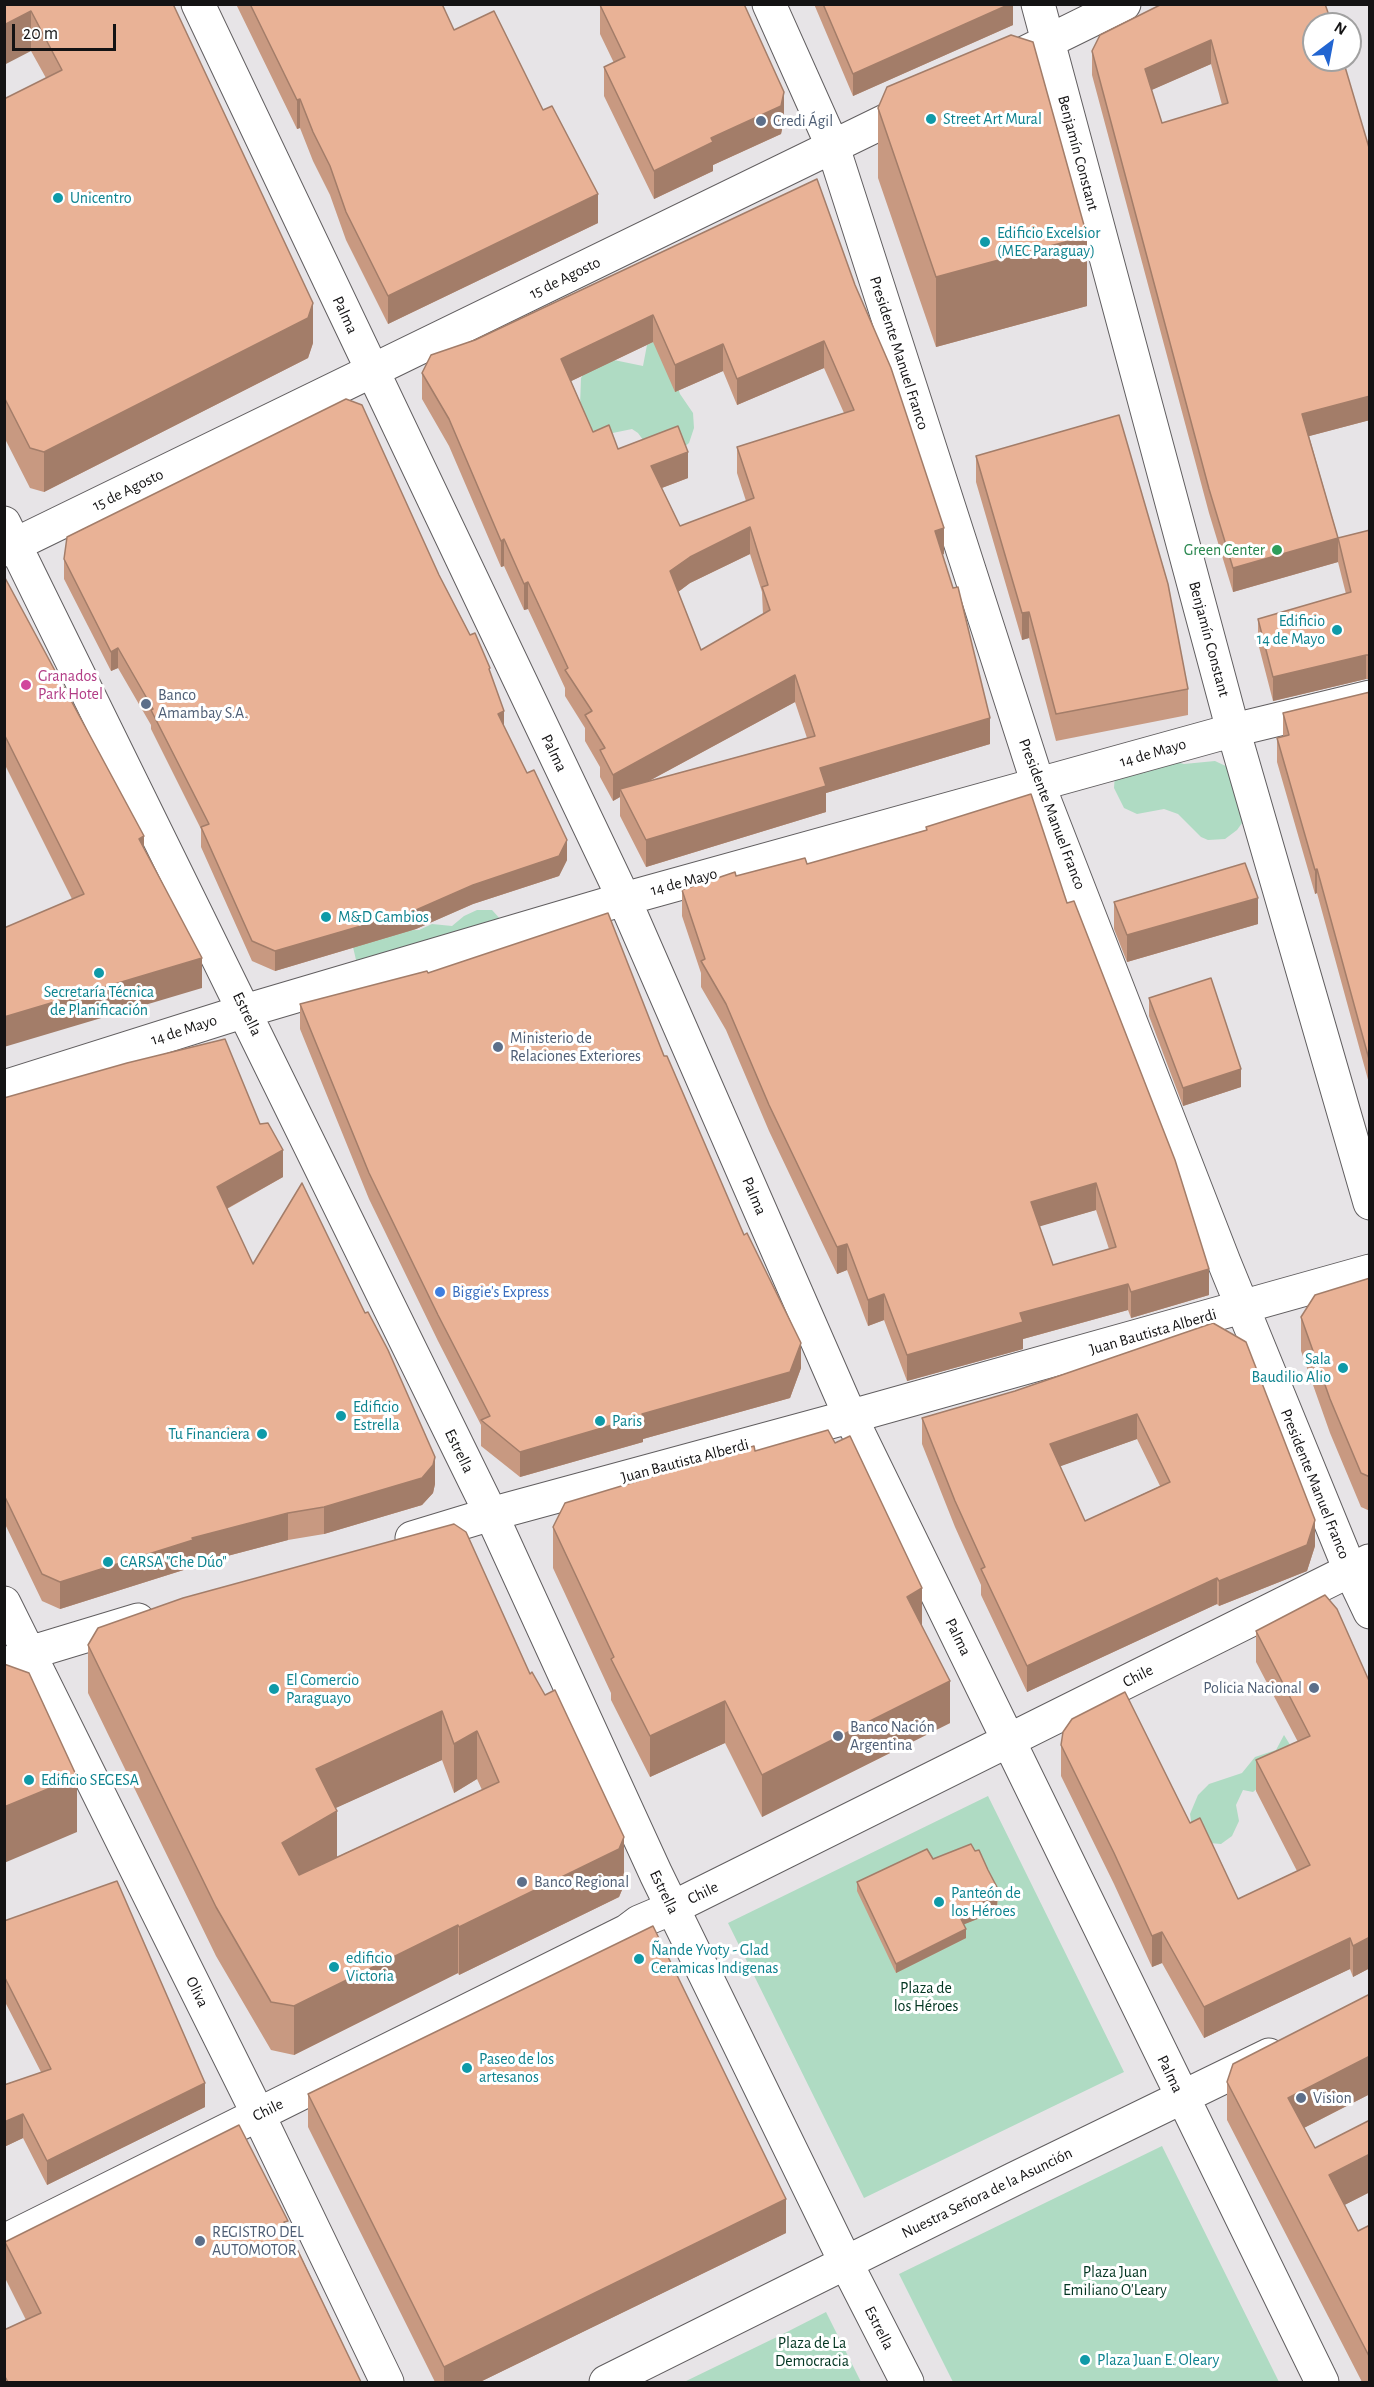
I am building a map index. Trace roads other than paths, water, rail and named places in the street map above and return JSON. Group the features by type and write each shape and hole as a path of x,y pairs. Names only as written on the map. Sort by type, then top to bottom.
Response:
{"street":[{"name":"Palma","path":"198,4 624,899 850,1416 1322,2382"},
{"name":"Presidente Manuel Franco","path":"769,4 833,147 1038,784 1224,1262 1360,1565 1370,1612"},
{"name":"Benjamín Constant","path":"1038,4 1234,730 1370,1203"},
{"name":"15 de Agosto","path":"8,540 372,371 1125,4"},
{"name":"Estrella","path":"8,540 245,1011 491,1514 672,1908 906,2382"},
{"name":"14 de Mayo","path":"4,1087 245,1011 624,899 1234,730 1370,697"},
{"name":"Juan Bautista Alberdi","path":"387,1545 491,1514 1370,1271"},
{"name":"Chile","path":"4,2241 627,1931 639,1922 672,1908 1360,1565"},
{"name":"Oliva","path":"4,1603 16,1659 258,2114 387,2382"},
{"path":"16,1659 163,1613"},
{"name":"Nuestra Señora de la Asunción","path":"606,2382 1297,2041"}],"place":[{"name":"Street Art Mural","path":"931,119"},
{"name":"Credi Ágil","path":"761,121"},
{"name":"Unicentro","path":"58,198"},
{"name":"Edificio Excelsior (MEC Paraguay)","path":"985,242"},
{"name":"Green Center","path":"1277,550"},
{"name":"Edificio 14 de Mayo","path":"1337,630"},
{"name":"Granados Park Hotel","path":"26,685"},
{"name":"Banco Amambay S.A.","path":"146,704"},
{"name":"M&D Cambios","path":"326,917"},
{"name":"Secretaría Técnica de Planificación","path":"99,973"},
{"name":"Ministerio de Relaciones Exteriores","path":"498,1047"},
{"name":"Biggie's Express","path":"440,1292"},
{"name":"Sala Baudilio Alio","path":"1343,1368"},
{"name":"Edificio Estrella","path":"341,1416"},
{"name":"Paris","path":"600,1421"},
{"name":"Tu Financiera","path":"262,1434"},
{"name":"CARSA \"Che Dúo\"","path":"108,1562"},
{"name":"Policia Nacional","path":"1314,1688"},
{"name":"El Comercio Paraguayo","path":"274,1689"},
{"name":"Banco Nación Argentina","path":"838,1736"},
{"name":"Edificio SEGESA","path":"29,1780"},
{"name":"Banco Regional","path":"522,1882"},
{"name":"Panteón de los Héroes","path":"939,1902"},
{"name":"Ñande Yvoty - Glad Ceramicas Indigenas","path":"639,1959"},
{"name":"edificio Victoria","path":"334,1967"},
{"name":"Paseo de los artesanos","path":"467,2068"},
{"name":"Vision","path":"1301,2098"},
{"name":"REGISTRO DEL AUTOMOTOR","path":"200,2241"},
{"name":"Plaza Juan E. Oleary","path":"1085,2360"}],"park label":[{"name":"Plaza de los Héroes","path":"926,1997"},
{"name":"Plaza Juan Emiliano O'Leary","path":"1115,2281"},
{"name":"Plaza de La Democracia","path":"812,2352"}]}
